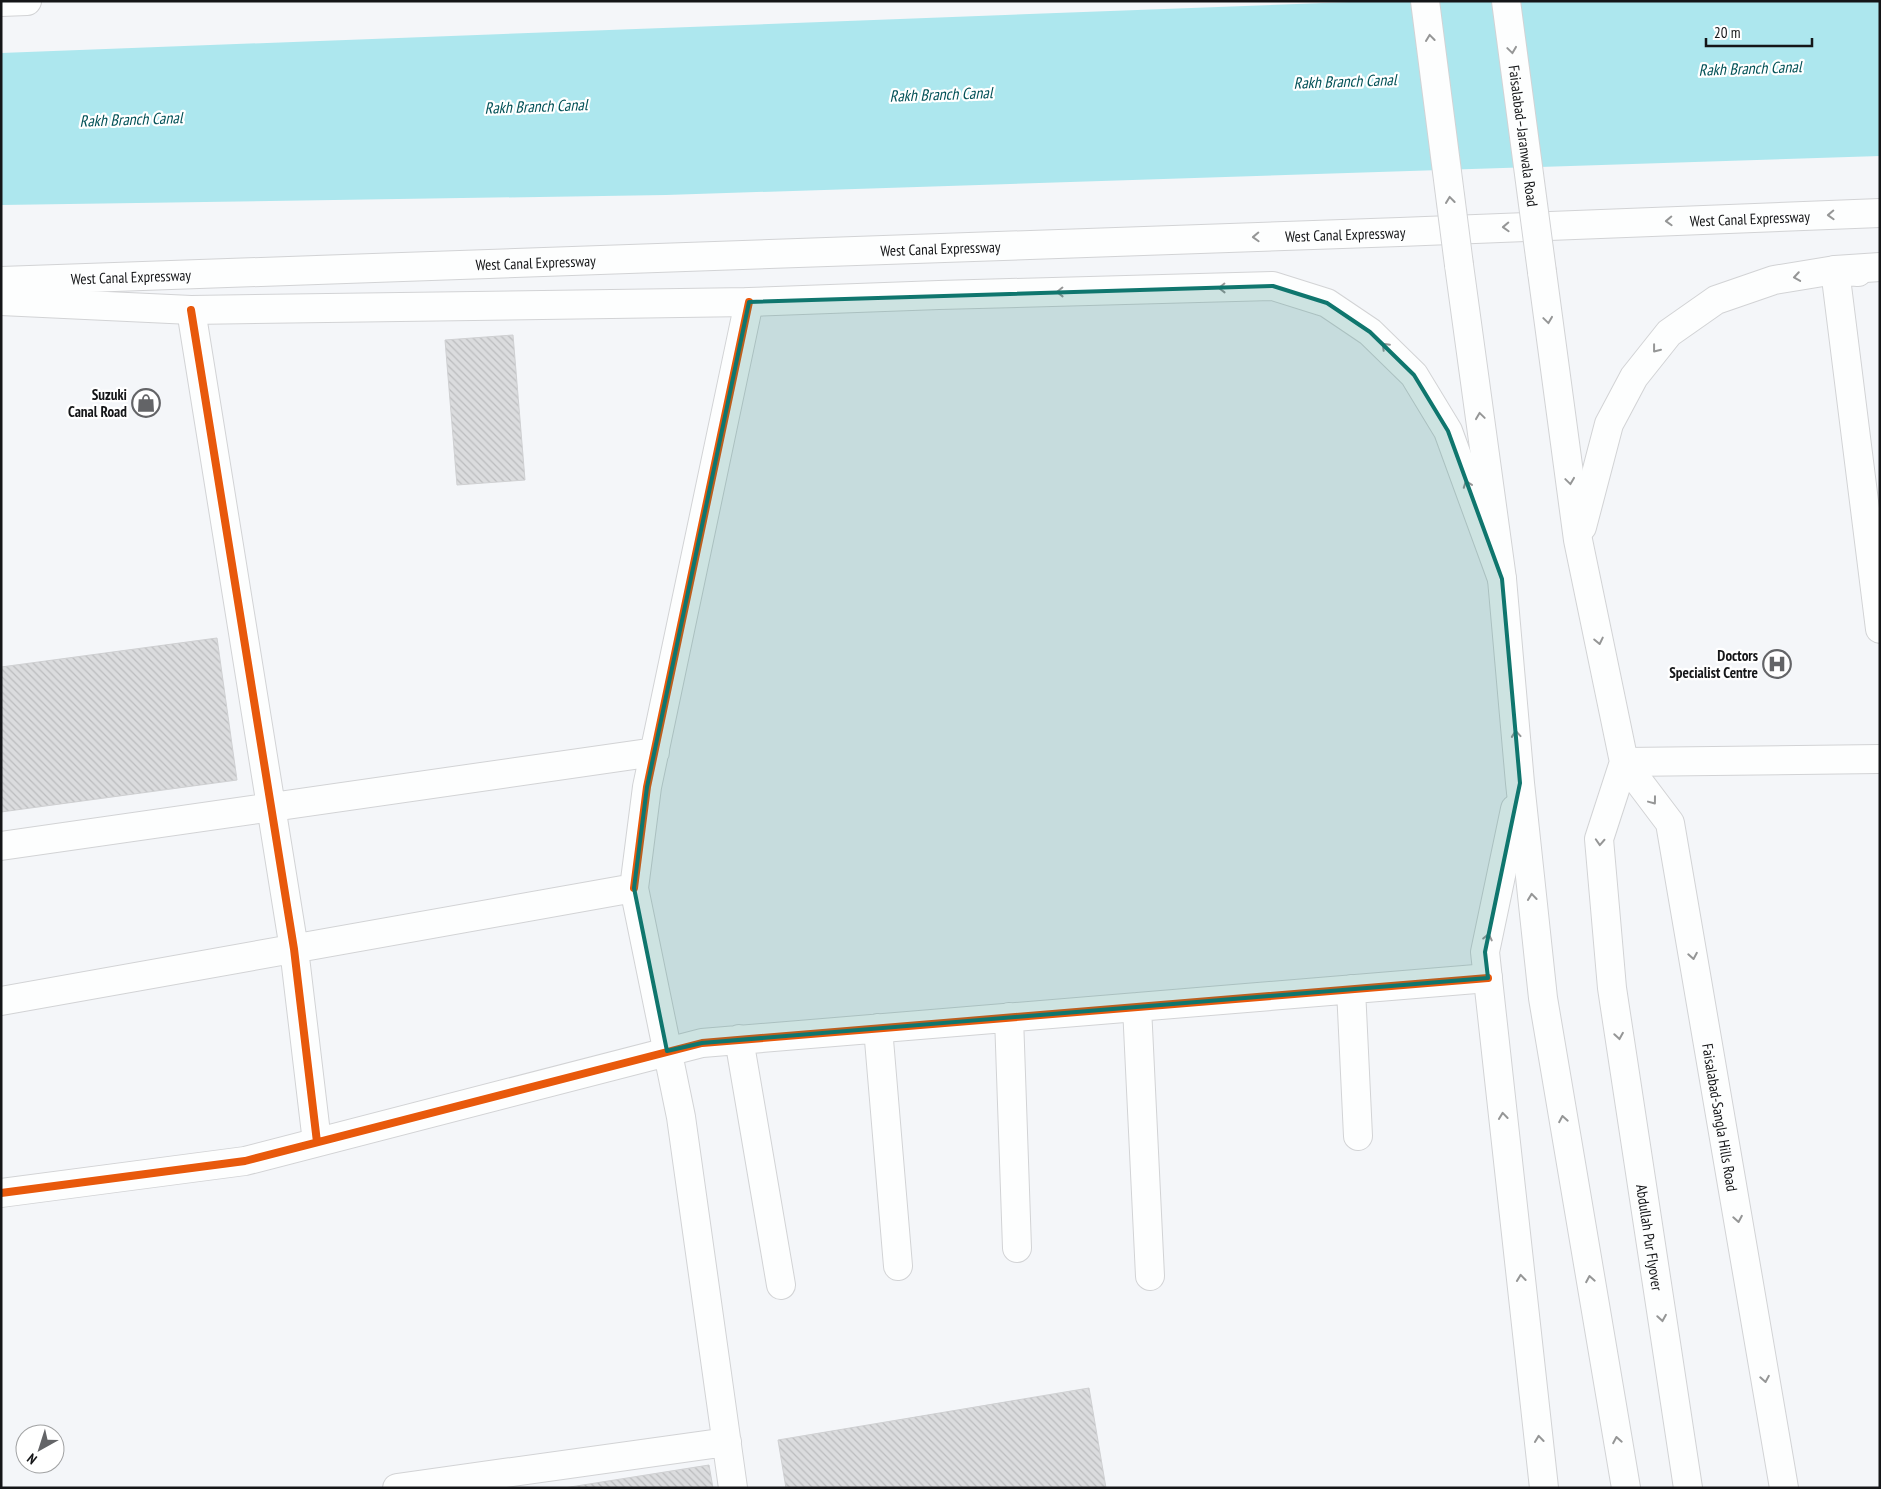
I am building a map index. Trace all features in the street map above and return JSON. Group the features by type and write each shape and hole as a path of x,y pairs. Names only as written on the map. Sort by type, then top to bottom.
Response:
{"main road":[{"path":"1,2 27,1"},
{"path":"1425,1 1502,579 1520,783 1543,998 1626,1488"},
{"name":"Faisalabad–Jaranwala Road","path":"1506,1 1578,540 1624,762"},
{"name":"West Canal Expressway","path":"1,281 1880,213"},
{"path":"1578,540 1609,424 1634,377 1669,333 1716,300 1774,280 1835,270 1880,267"},
{"path":"1835,270 1880,273"},
{"path":"1835,270 1880,630"},
{"path":"1,301 191,310 749,302 1273,286 1327,303 1370,332 1414,375 1448,431 1502,579"},
{"path":"733,1488 681,1117 634,888 647,787 749,302"},
{"path":"191,310 294,948 317,1142"},
{"path":"1,846 654,752"},
{"path":"1624,762 1880,759"},
{"name":"Abdullah Pur Flyover","path":"1624,762 1599,839 1612,988 1688,1488"},
{"name":"Faisalabad-Sangla Hills Road","path":"1624,762 1670,823 1784,1488"},
{"path":"1520,783 1485,952 1544,1488"},
{"path":"1,1001 634,888"},
{"path":"1,1193 245,1161 702,1043 1488,978"},
{"path":"1351,989 1358,1136"},
{"path":"1137,1007 1150,1276"},
{"path":"1008,1017 1017,1248"},
{"path":"878,1028 898,1266"},
{"path":"740,1039 781,1285"},
{"path":"398,1488 727,1442"}],"highlighted area":[{"path":"1273,286 1327,303 1370,332 1414,375 1448,431 1502,579 1520,783 1485,952 1488,978 702,1043 667,1051 634,888 647,787 749,302"}],"water":[{"name":"Rakh Branch Canal","path":"1376,1 1880,1 1880,156 666,195 1,205 1,53"}],"building":[{"path":"513,335 525,480 457,485 445,340"},
{"path":"217,638 237,780 1,812 1,667"},
{"path":"1089,1388 1106,1488 786,1488 778,1440"},
{"path":"709,1465 713,1488 564,1488"}],"cycle path":[{"path":"634,888 647,787 749,302"},
{"path":"191,310 294,949 317,1142"},
{"path":"1,1193 245,1161 702,1043 1488,978"}],"place":[{"name":"Suzuki Canal Road","path":"146,403"},
{"name":"Doctors Specialist Centre","path":"1777,664"}]}
